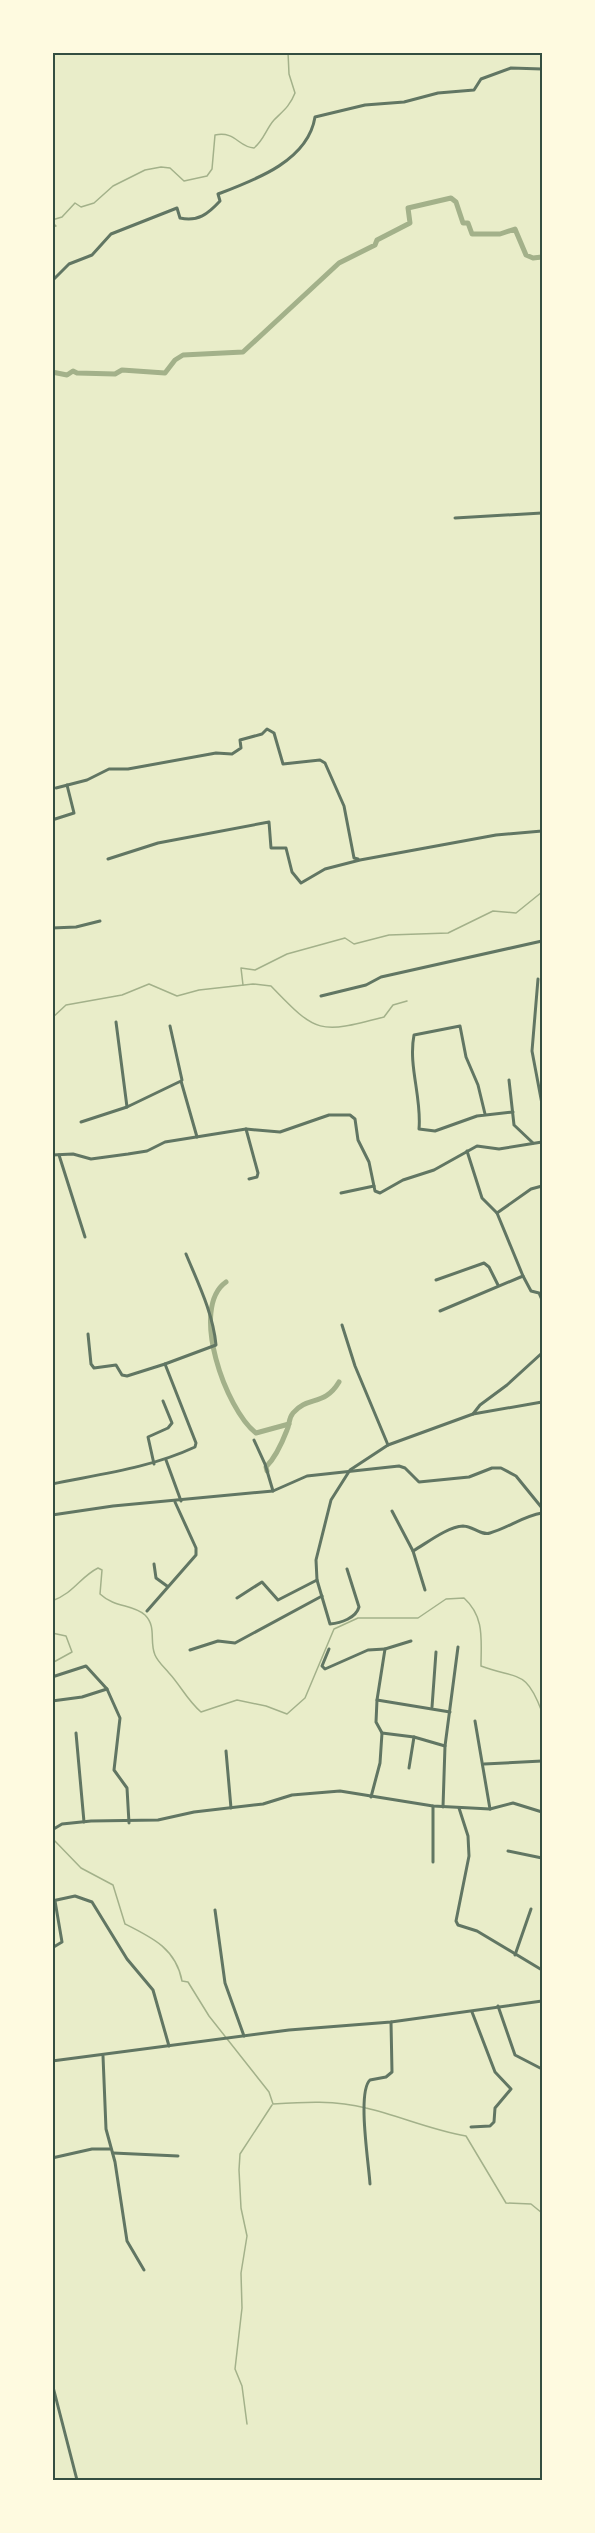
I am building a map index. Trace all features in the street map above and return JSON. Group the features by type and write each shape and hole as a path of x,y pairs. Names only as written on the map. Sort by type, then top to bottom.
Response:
{"street":[{"path":"52,301 53,280 69,264 92,255 111,234 165,210 177,208 180,218 190,220 203,217 220,201 219,194 257,180 287,160 313,127 315,117 365,105 404,102 438,93 474,90 481,79 511,68 543,69"},
{"path":"455,518 543,513"},
{"path":"56,788 87,780 109,770 128,769 216,753 232,754 241,748 240,740 262,734 267,729 274,733 283,764 320,760 325,763 344,806 354,858 360,860"},
{"path":"52,820 74,813 67,785"},
{"path":"108,859 158,843 269,822 271,848 286,848 292,873 301,883 325,869 360,860 496,835 543,831"},
{"path":"52,928 76,927 100,921"},
{"path":"321,996 366,985 381,977 543,941"},
{"path":"538,979 532,1051 540,1077 543,1104"},
{"path":"116,1022 127,1107"},
{"path":"170,1026 197,1137"},
{"path":"485,1114 478,1085 466,1057 460,1026 414,1035 413,1060 421,1111 419,1129 435,1131 485,1114 513,1112"},
{"path":"81,1122 127,1107 180,1080 183,1082"},
{"path":"509,1080 514,1125 533,1143"},
{"path":"52,1155 73,1154 91,1159 147,1151 165,1142 246,1130 280,1132 329,1115 350,1115 355,1119 358,1140 369,1162 375,1191 380,1192 403,1180 434,1170 477,1146 500,1149 543,1142"},
{"path":"543,1119 543,1126"},
{"path":"246,1130 258,1173 257,1177 249,1179"},
{"path":"467,1151 482,1198 497,1214 531,1291 539,1293 543,1300"},
{"path":"59,1155 85,1237"},
{"path":"341,1193 374,1186"},
{"path":"497,1214 531,1189 543,1186"},
{"path":"88,1334 91,1364 94,1368 116,1365 122,1375 127,1376 216,1345 215,1330 186,1254"},
{"path":"436,1280 484,1263 489,1267 498,1285"},
{"path":"440,1311 523,1276"},
{"path":"342,1325 355,1366 388,1445"},
{"path":"473,1414 480,1405 543,1353"},
{"path":"52,1484 154,1464 195,1447 196,1443 165,1364"},
{"path":"154,1464 148,1437 172,1423 163,1401"},
{"path":"347,1569 359,1606 355,1616 330,1623 317,1580 316,1560 331,1500 350,1470 388,1445 473,1414 543,1402"},
{"path":"254,1440 273,1491"},
{"path":"166,1460 181,1502"},
{"path":"52,1515 113,1506 181,1502 273,1491 307,1476 403,1466 419,1482 469,1477 492,1468 501,1468 516,1476 543,1508"},
{"path":"147,1611 197,1551 175,1502"},
{"path":"392,1511 413,1551 425,1590"},
{"path":"413,1551 455,1528 465,1526 491,1533 518,1520 543,1513"},
{"path":"154,1563 156,1578 167,1586"},
{"path":"237,1598 262,1582 278,1600 317,1580"},
{"path":"190,1650 218,1641 235,1643 322,1595"},
{"path":"329,1649 322,1666 330,1669 368,1650 385,1649 411,1641"},
{"path":"443,1807 445,1746 458,1647"},
{"path":"371,1797 380,1763 382,1733 376,1722 385,1649"},
{"path":"432,1708 436,1652"},
{"path":"52,1677 86,1666 107,1689 120,1718 114,1770 127,1788 129,1822"},
{"path":"52,1701 82,1697 107,1689"},
{"path":"377,1700 450,1712"},
{"path":"475,1721 490,1809"},
{"path":"76,1733 84,1822"},
{"path":"382,1733 414,1737 445,1746"},
{"path":"409,1768 414,1737"},
{"path":"226,1751 231,1808"},
{"path":"484,1764 542,1761"},
{"path":"52,1830 62,1824 129,1822 263,1804 292,1795 334,1791 443,1807 490,1809 513,1803 543,1812"},
{"path":"433,1862 434,1806"},
{"path":"459,1808 468,1836 469,1856 456,1921 462,1927 477,1931 543,1970"},
{"path":"507,1851 543,1858"},
{"path":"52,1947 62,1942 54,1900 75,1896 92,1902 127,1959 153,1990 169,2046"},
{"path":"215,1910 225,1983 244,2036"},
{"path":"515,1955 531,1910"},
{"path":"52,2061 289,2030 391,2022 543,2001"},
{"path":"498,2006 515,2055 543,2069"},
{"path":"471,2127 490,2126 494,2122 495,2108 511,2089 495,2072 479,2036 472,2012"},
{"path":"370,2184 364,2104 367,2082 386,2077 392,2072 391,2022"},
{"path":"103,2056 110,2149 113,2153 127,2241 144,2270"},
{"path":"52,2158 92,2149 110,2149"},
{"path":"113,2153 178,2156"},
{"path":"52,2383 77,2481"}],"waterway":[{"path":"52,220 62,217 75,203 81,207 94,203 113,186 145,170 170,168 184,181 207,176 212,169 215,135 228,135 254,148 274,120 289,105 295,93 289,74 288,52"},
{"path":"52,372 67,375 73,371 115,374 122,370 165,373 175,360 183,355 243,352 339,263 375,245 377,240 410,223 408,208 451,198 456,202 463,223 468,223 472,234 500,234 515,229 526,255 533,258 542,257"},
{"path":"52,222 56,226 52,227"},
{"path":"243,985 241,968 255,970 287,954 345,938 354,944 389,935 448,933 493,911 516,913 542,892"},
{"path":"52,1018 66,1005 122,995 149,984 177,996 199,990 253,984 271,986 286,1002 310,1021 320,1026 332,1027 384,1017 393,1005 407,1001"},
{"path":"226,1282 215,1295 211,1313 211,1335 216,1359 233,1403 256,1433 289,1424"},
{"path":"267,1471 266,1467 278,1450 293,1413 304,1404 328,1395 339,1382"},
{"path":"52,1601 66,1594 98,1568 102,1570 100,1594 112,1602 135,1609 145,1615 151,1624 153,1650 156,1658 201,1712 237,1700 266,1706 287,1714 305,1698 334,1629 358,1618 418,1618 446,1599 464,1598 471,1605 479,1621 481,1666 513,1675 526,1682 542,1712"},
{"path":"52,1633 66,1636 72,1652 52,1663"},
{"path":"52,1838 81,1868 113,1885 125,1924 145,1934 169,1953 179,1970 182,1981 188,1982 209,2016 269,2092 273,2104 320,2102 355,2105 466,2136 506,2203 531,2204 542,2213"},
{"path":"247,2424 242,2386 235,2369 242,2308 241,2273 247,2236 241,2208 240,2154 272,2105"}]}
